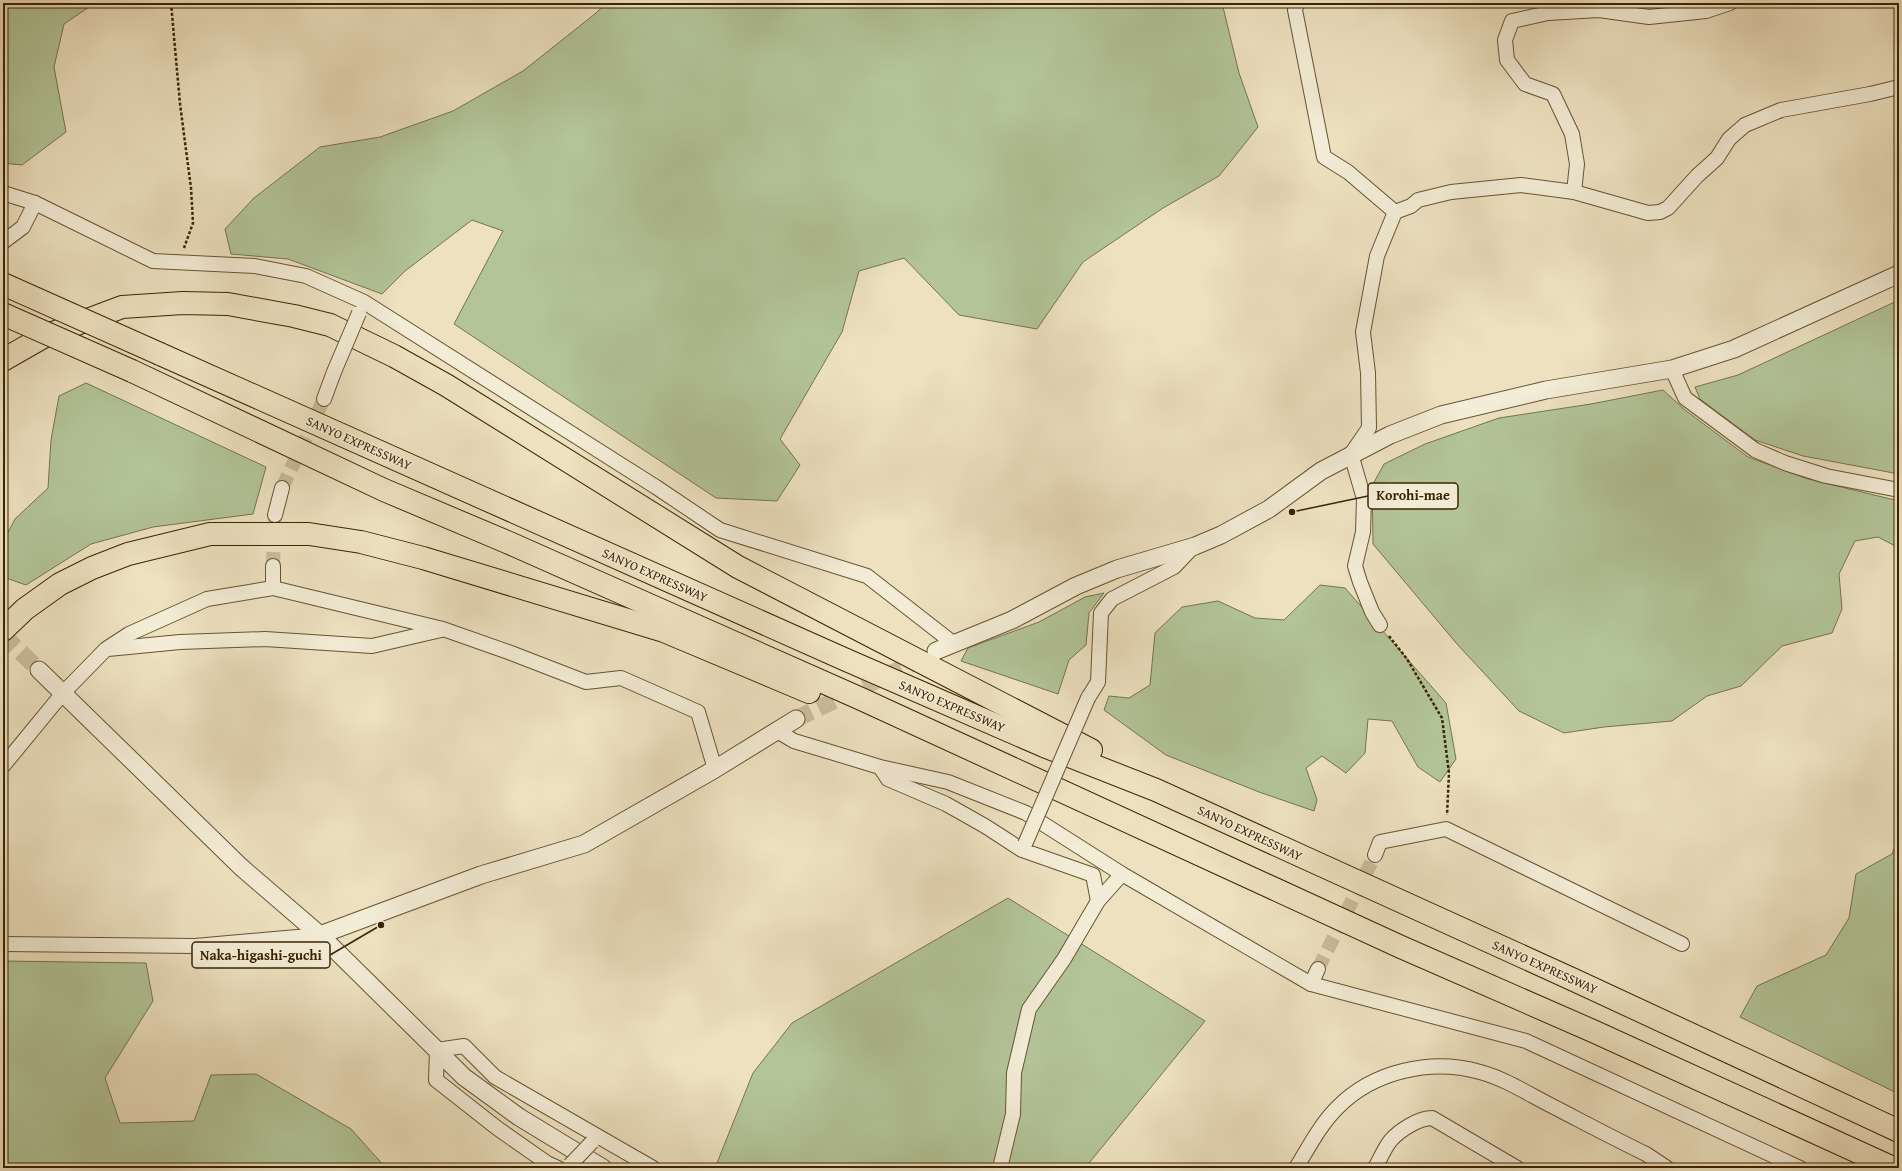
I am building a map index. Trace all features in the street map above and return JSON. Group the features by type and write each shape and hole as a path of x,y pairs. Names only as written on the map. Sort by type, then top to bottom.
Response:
{"highway":[{"name":"SANYO EXPRESSWAY","path":"3,284 844,659 1044,746 1156,790 1574,980 1899,1131"},
{"path":"3,360 45,336 122,307 183,303 228,304 294,316 330,326 394,356 446,385 738,567 1092,751 1156,790"},
{"path":"3,314 132,371 384,490 507,542 859,698 1401,947"},
{"path":"3,630 25,609 60,584 107,562 128,554 210,534 309,534 361,542 423,558 664,631 922,738 1104,820 1595,1032 1893,1168"}],"street":[{"path":"1297,3 1295,10 1324,156 1348,172 1395,212"},
{"path":"1574,192 1577,164 1572,134 1553,94 1525,84 1507,60 1505,40 1512,21 1548,13 1600,10 1649,17 1706,11 1730,3"},
{"path":"1351,454 1369,428 1368,373 1363,332 1377,256 1395,212 1411,206 1418,200 1451,192 1521,185 1574,192 1648,213 1660,212 1668,208 1697,176 1718,158 1729,139 1745,126 1781,110 1870,94 1899,87"},
{"path":"3,193 35,203 153,261 255,266 306,276 361,307 656,487 720,530 867,576 953,644"},
{"path":"3,242 23,227 35,203"},
{"path":"936,651 1012,620 1076,586 1117,569 1195,546 1222,535 1269,509 1321,471 1351,454 1390,435 1441,415 1546,390 1672,369 1734,349 1899,274"},
{"path":"324,399 361,307"},
{"path":"1672,369 1685,398 1755,450 1785,463 1826,476 1899,490"},
{"path":"1351,454 1364,499 1363,532 1356,566 1360,582 1372,612 1380,625"},
{"path":"275,515 282,488"},
{"path":"1023,847 1088,698 1098,682 1101,613 1112,599 1174,566 1195,546"},
{"path":"273,566 273,588"},
{"path":"3,766 63,693 106,649 129,634 207,598 273,588 443,629 586,682 621,678 698,712 715,769"},
{"path":"106,649 180,642 265,639 372,646 443,629"},
{"path":"39,670 241,867 320,935 464,1077 507,1108 603,1168"},
{"path":"3,944 195,946 320,935 481,875 584,844 715,769 796,719"},
{"path":"777,731 794,741 880,767 948,782 1026,813 1122,874 1311,984 1526,1041 1800,1168"},
{"path":"880,767 888,780 946,804 1023,847 1093,875 1098,901"},
{"path":"1375,855 1380,842 1446,829 1682,944"},
{"path":"1000,1168 1013,1114 1014,1073 1029,1009 1064,959 1098,901 1122,874"},
{"path":"1311,984 1318,969"},
{"path":"437,1050 464,1046 495,1077 594,1139 653,1168"},
{"path":"437,1050 436,1080 497,1128 557,1166 594,1139"},
{"path":"1296,1168 1321,1127 1336,1109 1354,1093 1375,1081 1398,1072 1435,1066 1464,1068 1499,1079 1646,1154 1667,1168"},
{"path":"1375,1168 1391,1140 1417,1120 1426,1118 1432,1118 1517,1168"}],"path":[{"path":"171,3 180,104 191,188 193,222 179,262"},
{"path":"1380,625 1407,659 1442,718 1449,773 1446,829"}],"green space":[{"path":"3,3 95,3 64,24 54,67 66,132 22,165 3,163"},
{"path":"606,3 1222,3 1239,73 1258,127 1219,176 1163,208 1083,262 1037,329 959,315 904,258 859,271 842,332 780,439 800,465 777,501 716,498 454,324 503,231 472,220 405,271 382,294 288,259 231,254 225,229 254,198 320,147 380,137 453,111 523,71 596,13"},
{"path":"1899,300 1899,474 1803,456 1755,440 1700,399 1695,387 1738,375"},
{"path":"86,383 266,467 253,514 153,527 91,544 26,585 3,577 3,542 15,519 48,488 51,440 59,396"},
{"path":"1663,390 1685,410 1748,457 1808,479 1899,501 1899,548 1878,537 1855,541 1839,574 1842,609 1832,633 1782,646 1741,686 1707,696 1672,721 1604,727 1564,733 1519,711 1457,644 1373,544 1372,486 1384,464 1425,444 1499,418 1591,404"},
{"path":"1320,585 1345,588 1446,703 1456,759 1440,782 1418,767 1392,721 1368,719 1365,753 1346,773 1322,756 1306,768 1317,800 1314,811 1259,792 1166,755 1104,710 1109,696 1129,698 1150,685 1155,633 1182,607 1218,601 1255,618 1284,620"},
{"path":"1104,593 1089,613 1086,645 1069,660 1058,694 961,661 968,648 1039,622 1085,597"},
{"path":"1899,836 1899,1094 1740,1017 1757,986 1826,955 1849,918 1856,874 1892,854"},
{"path":"1008,898 1205,1021 1085,1168 715,1168 753,1073 792,1023"},
{"path":"3,961 146,963 153,1001 105,1078 120,1123 194,1121 211,1075 256,1074 351,1129 386,1168 3,1168"}],"tunnel":[{"path":"282,488 324,399"},
{"path":"273,566 275,515"},
{"path":"3,635 39,670"},
{"path":"796,719 925,657"},
{"path":"1318,969 1375,855"}],"place":[{"name":"Korohi-mae","path":"1292,512"},
{"name":"Naka-higashi-guchi","path":"381,925"}]}
